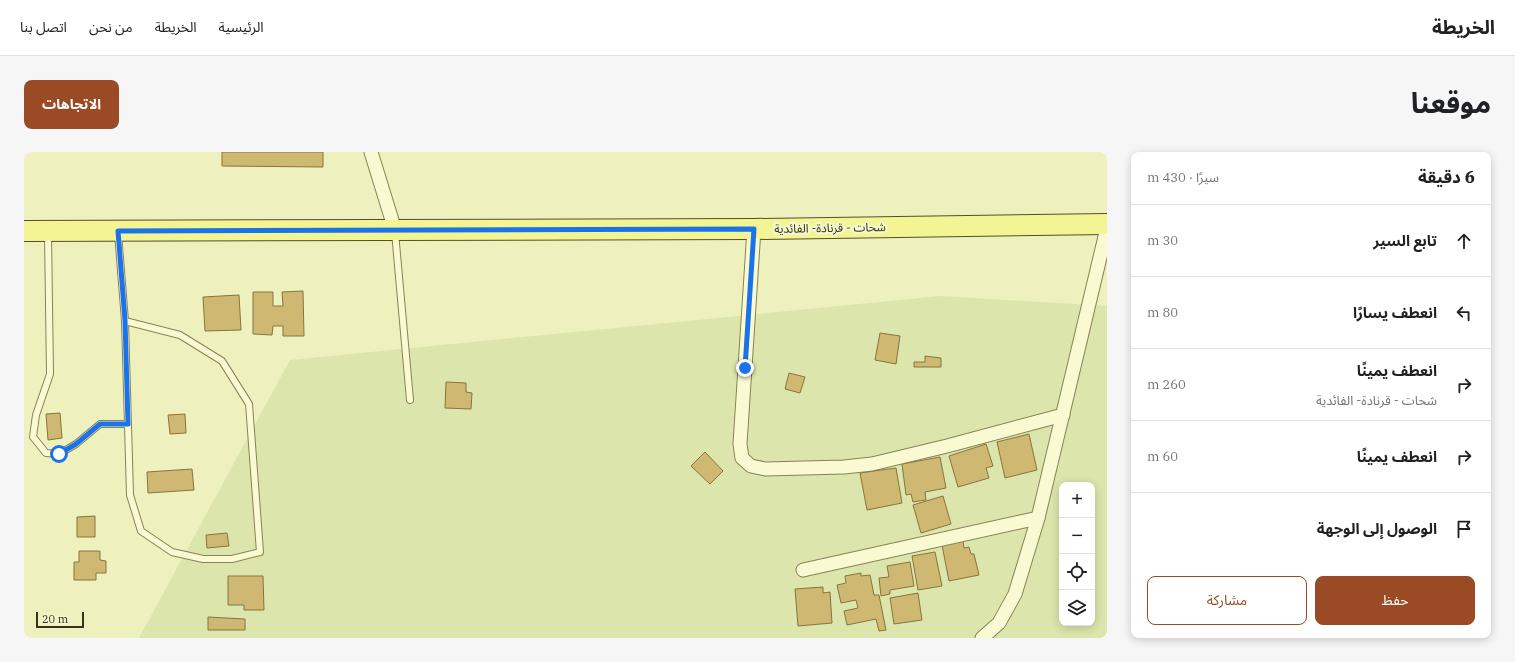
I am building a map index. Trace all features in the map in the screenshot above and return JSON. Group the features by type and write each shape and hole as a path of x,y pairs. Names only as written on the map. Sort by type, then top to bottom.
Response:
{"main road":[{"name":"شحات - قرنادة- الفائدية","path":"24,231 754,229 1107,224"}],"street":[{"path":"371,152 394,230"},
{"path":"982,638 1000,623 1015,594 1038,518 1107,228"},
{"path":"754,229 740,444 742,458 751,466 765,469 844,467 872,464 947,446 1063,415"},
{"path":"802,570 1038,518"}],"lane":[{"path":"394,230 410,400"},
{"path":"48,231 50,374 36,415 33,437 46,452 59,454 76,444 100,424 128,424"},
{"path":"118,231 125,320 130,494 141,531 172,552 204,559 232,559 260,552 249,404 222,360 180,335 125,320"}],"green space":[{"path":"941,296 1107,306 1107,638 139,638 290,360"}],"building":[{"path":"222,152 323,152 323,167 222,166"},
{"path":"303,291 304,336 283,336 283,326 273,326 272,335 253,334 253,292 273,292 273,306 283,306 282,292"},
{"path":"239,295 241,330 205,331 203,297"},
{"path":"880,333 900,336 896,364 875,360"},
{"path":"925,356 941,358 941,367 914,367 914,362 925,362"},
{"path":"789,373 805,377 800,393 785,389"},
{"path":"446,382 466,383 466,392 472,393 471,409 445,408"},
{"path":"60,413 62,438 48,440 46,414"},
{"path":"185,414 186,433 170,434 168,415"},
{"path":"1029,434 1037,470 1005,478 997,442"},
{"path":"986,444 993,466 986,468 989,478 958,487 949,456"},
{"path":"705,452 723,471 710,484 691,466"},
{"path":"940,457 946,488 925,492 926,500 913,502 911,494 906,495 902,464"},
{"path":"896,468 902,503 867,510 860,473"},
{"path":"192,469 194,490 148,493 147,472"},
{"path":"943,496 951,524 921,533 913,505"},
{"path":"95,516 95,537 77,537 77,517"},
{"path":"227,533 229,546 207,548 206,535"},
{"path":"963,541 964,548 969,547 971,554 974,554 979,575 949,581 942,545"},
{"path":"79,551 100,551 100,560 106,561 106,573 96,573 96,580 74,580 74,562 79,562"},
{"path":"935,552 942,586 918,590 912,556"},
{"path":"910,562 914,586 890,590 890,594 881,596 879,578 889,577 887,566"},
{"path":"861,573 861,576 870,575 874,595 879,595 886,630 879,631 876,619 847,625 844,611 858,608 856,600 841,603 837,585 846,583 845,576"},
{"path":"228,576 263,576 264,610 244,610 244,605 228,605"},
{"path":"823,587 823,593 830,592 832,623 798,626 795,589"},
{"path":"918,593 922,620 894,624 890,598"},
{"path":"208,617 245,619 245,630 208,630"}],"route":[{"path":"59,454 76,444 100,424 128,424 125,320 118,231 754,229 745,368"}]}
